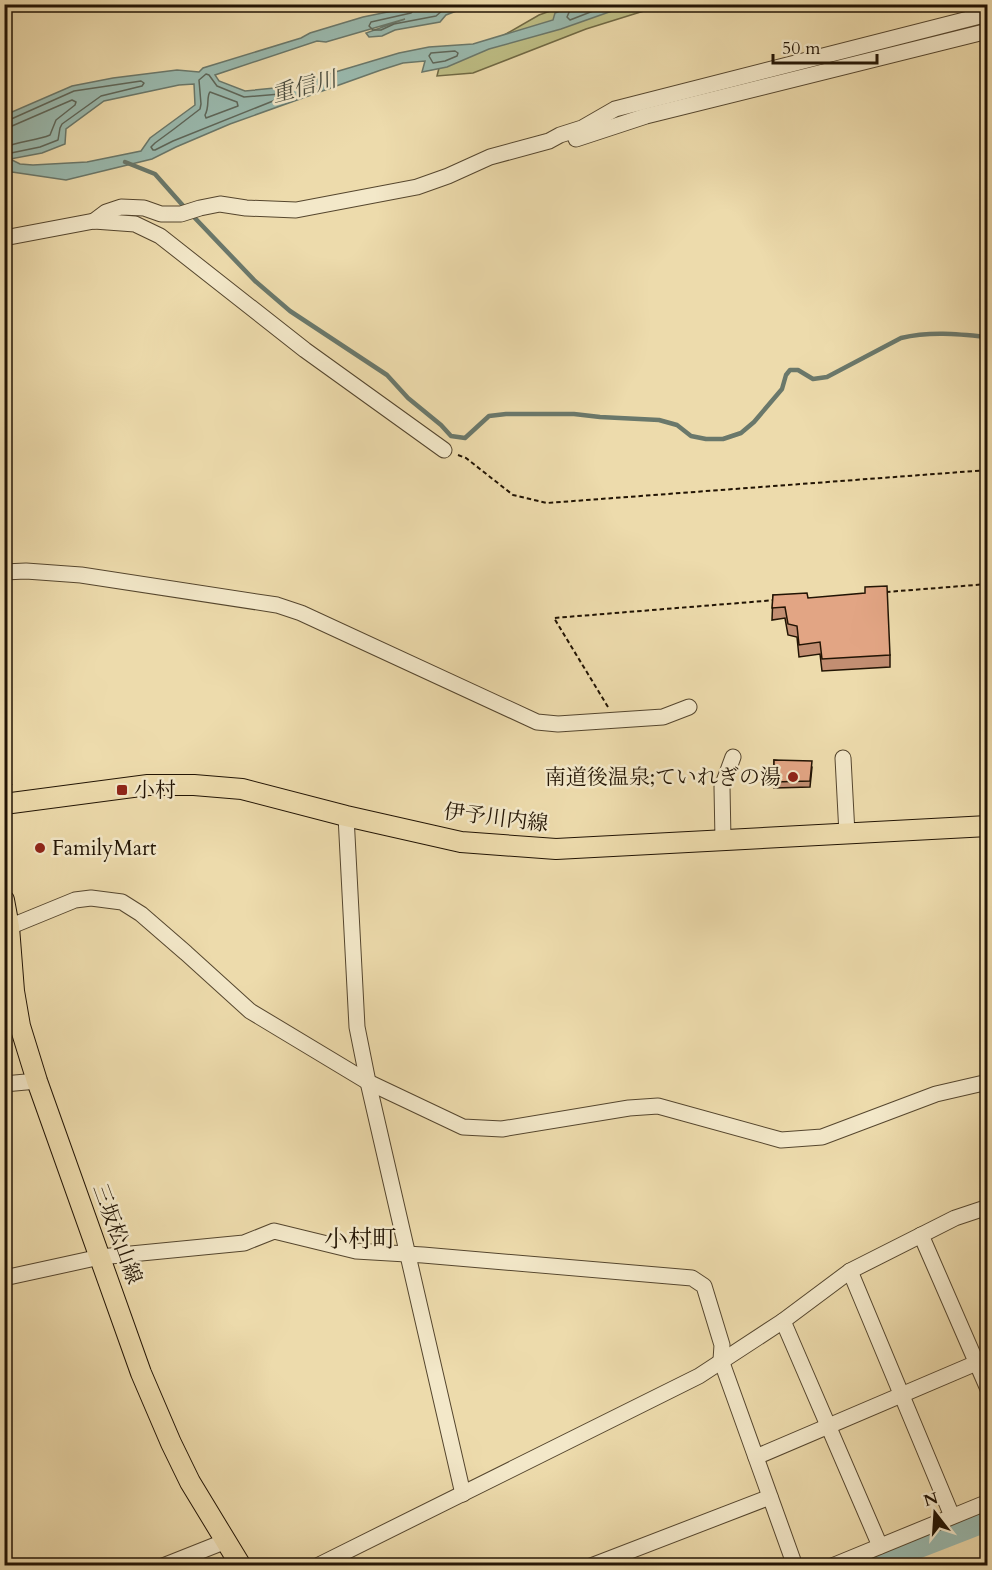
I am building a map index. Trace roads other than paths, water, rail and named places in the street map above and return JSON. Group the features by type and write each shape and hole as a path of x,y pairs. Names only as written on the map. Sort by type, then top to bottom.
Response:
{"main road":[{"name":"伊予川内線","path":"4,804 148,785 194,785 242,789 461,842 556,849 987,826"},
{"name":"三坂松山線","path":"4,900 20,1026 37,1081 141,1373 190,1482 241,1566"}],"street":[{"path":"549,141 582,128 615,109 987,14"},
{"path":"94,221 121,207 144,208 161,214 181,214 220,204 246,208 296,210 417,187 490,157 549,141 573,140 646,116 987,31"},
{"path":"4,238 94,221 135,224 160,236 306,350 444,450"},
{"path":"4,572 26,571 81,575 277,605 301,613 537,723 558,724 663,717 689,707"},
{"path":"723,840 722,787 733,757"},
{"path":"843,758 846,834"},
{"path":"346,816 357,1027 463,1494"},
{"path":"9,927 75,900 91,898 122,902 141,914 250,1011 368,1082 463,1127 502,1129 629,1108 658,1106 781,1140 822,1137 936,1094 987,1082"},
{"path":"4,1084 37,1081"},
{"path":"317,1566 699,1376 783,1321 850,1271 955,1218 987,1207"},
{"path":"4,1278 100,1257 244,1243 274,1231 356,1251 692,1278 704,1286 722,1345 721,1360 795,1566"},
{"path":"921,1234 982,1360 987,1389"},
{"path":"850,1271 952,1516"},
{"path":"783,1321 880,1546"},
{"path":"756,1457 982,1360"},
{"path":"591,1566 770,1497"},
{"path":"832,1566 987,1502"},
{"path":"163,1566 226,1541"}],"water":[{"name":"重信川","path":"422,5 472,5 446,15 440,22 395,30 382,36 369,37 366,33 405,19 326,42 317,41 215,75 219,81 245,91 285,87 399,53 429,47 473,44 553,20 555,13 565,9 561,5 629,5 561,29 489,49 447,67 422,72 425,61 403,63 381,70 230,124 152,159 66,180 5,169 5,115 72,86 177,70 199,72 203,68 363,17","holes":["194,84 195,105 150,138 141,151 87,162 33,165 20,164 10,159 42,153 65,144 66,129 104,101 179,85"]}],"waterway":[{"path":"125,162 155,174 186,209"},
{"path":"192,215 255,281 290,311 387,375 408,398 451,436 465,438 489,416 574,414 659,420 677,425 691,436 723,439 741,433 754,422 782,389 790,370 798,370 813,379 827,377 901,338 923,334 988,337"},
{"path":"865,1566 988,1518"}],"place":[{"name":"南道後温泉;ていれぎの湯","path":"793,777"},
{"name":"小村","path":"122,790"},
{"name":"FamilyMart","path":"40,848"}],"district":[{"name":"小村町","path":"360,1239"}]}
